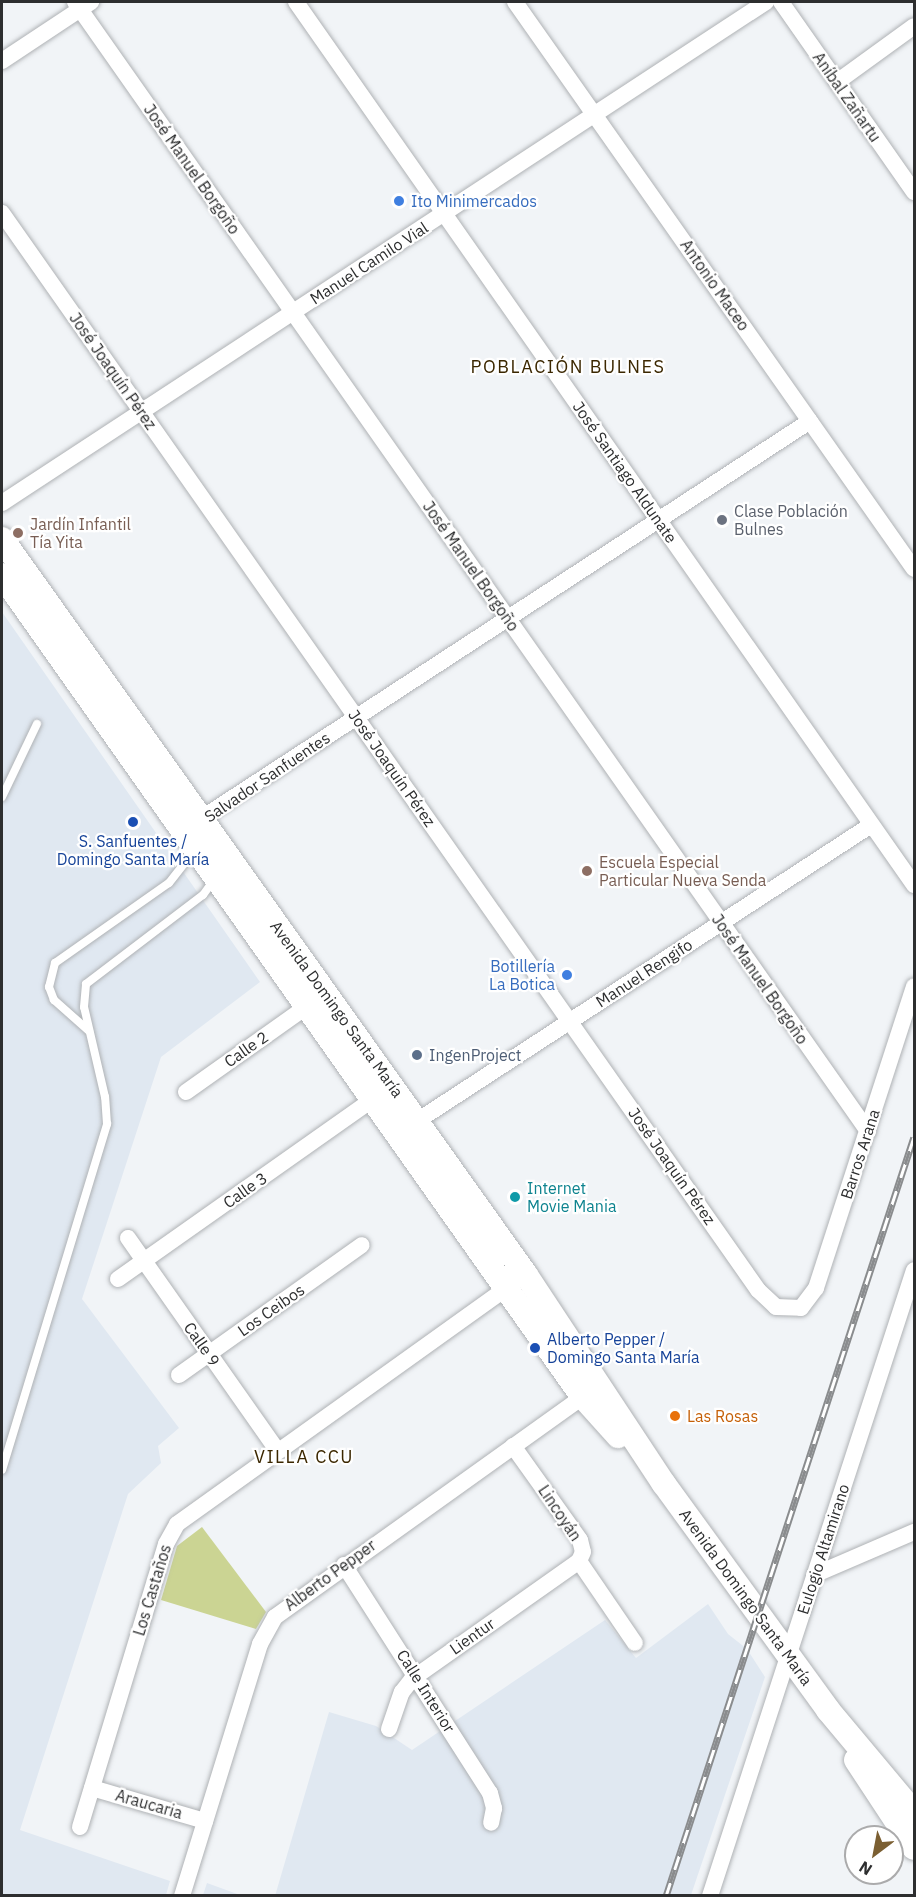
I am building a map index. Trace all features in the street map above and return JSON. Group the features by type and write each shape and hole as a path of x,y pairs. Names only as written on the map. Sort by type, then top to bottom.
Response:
{"main road":[{"name":"Avenida Domingo Santa María","path":"2,539 417,1120 516,1281 590,1391 664,1484 828,1710 915,1848"},
{"name":"Avenida Domingo Santa María","path":"2,575 372,1100 516,1281"},
{"name":"Avenida Domingo Santa María","path":"828,1710 915,1813"}],"street":[{"name":"José Santiago Aldunate","path":"296,2 915,885"},
{"name":"Antonio Maceo","path":"515,2 915,569"},
{"name":"Manuel Camilo Vial","path":"2,503 766,2"},
{"name":"Aníbal Zañartu","path":"781,2 915,192"},
{"path":"2,61 82,4"},
{"name":"José Manuel Borgoño","path":"82,4 293,313 867,1131"},
{"path":"837,82 915,26"},
{"name":"José Joaquín Pérez","path":"2,213 758,1290 776,1307 792,1311"},
{"name":"Salvador Sanfuentes","path":"194,850 202,818 810,421"},
{"name":"Manuel Rengifo","path":"417,1120 871,825"},
{"name":"Barros Arana","path":"792,1311 809,1302 816,1288 915,987"},
{"name":"Calle 2","path":"186,1092 306,1007"},
{"name":"Calle 3","path":"118,1279 372,1100"},
{"name":"Calle 9","path":"128,1239 277,1450"},
{"name":"Los Ceibos","path":"179,1375 362,1245"},
{"name":"Eulogio Altamirano","path":"710,1896 915,1270"},
{"name":"Los Castaños","path":"80,1827 170,1534 183,1517 516,1281"},
{"name":"Alberto Pepper","path":"182,1896 264,1634 280,1611 590,1391"},
{"name":"Lincoyán","path":"513,1446 580,1540 583,1552 579,1561 635,1643"},
{"path":"814,1575 915,1532"},
{"name":"Lientur","path":"389,1729 402,1692 417,1675 579,1561"},
{"name":"Calle Interior","path":"344,1565 417,1675 490,1793 491,1823"},
{"name":"Araucaria","path":"92,1788 205,1821"}],"lane":[{"path":"2,797 37,724"},
{"path":"89,1032 54,1000 49,987 54,963 169,883 186,865 194,850"},
{"path":"2,1470 106,1124 105,1096 89,1032 84,993 92,976 203,895 215,879 224,851"}],"shaded area":[{"path":"2,612 260,982 161,1057 82,1299 179,1428 158,1446 161,1463 128,1494 20,1830 170,1881 166,1895 2,1895"},
{"path":"708,1604 728,1634 747,1649 765,1677 691,1895 275,1896 329,1712 376,1726 412,1750 605,1620 636,1658"},
{"path":"207,1883 240,1895 203,1895"}],"green space":[{"path":"202,1527 266,1612 256,1629 161,1600 177,1546"}],"railway":[{"path":"666,1896 914,1137"}],"place":[{"name":"Ito Minimercados","path":"399,201"},
{"name":"Clase Población Bulnes","path":"722,520"},
{"name":"Jardín Infantil Tía Yita","path":"18,533"},
{"name":"S. Sanfuentes / Domingo Santa María","path":"133,822"},
{"name":"Escuela Especial Particular Nueva Senda","path":"587,871"},
{"name":"Botillería La Botica","path":"567,975"},
{"name":"IngenProject","path":"417,1055"},
{"name":"Internet Movie Mania","path":"515,1197"},
{"name":"Alberto Pepper / Domingo Santa María","path":"535,1348"},
{"name":"Las Rosas","path":"675,1416"}],"district":[{"name":"POBLACIÓN BULNES","path":"568,367"},
{"name":"VILLA CCU","path":"304,1457"}]}
